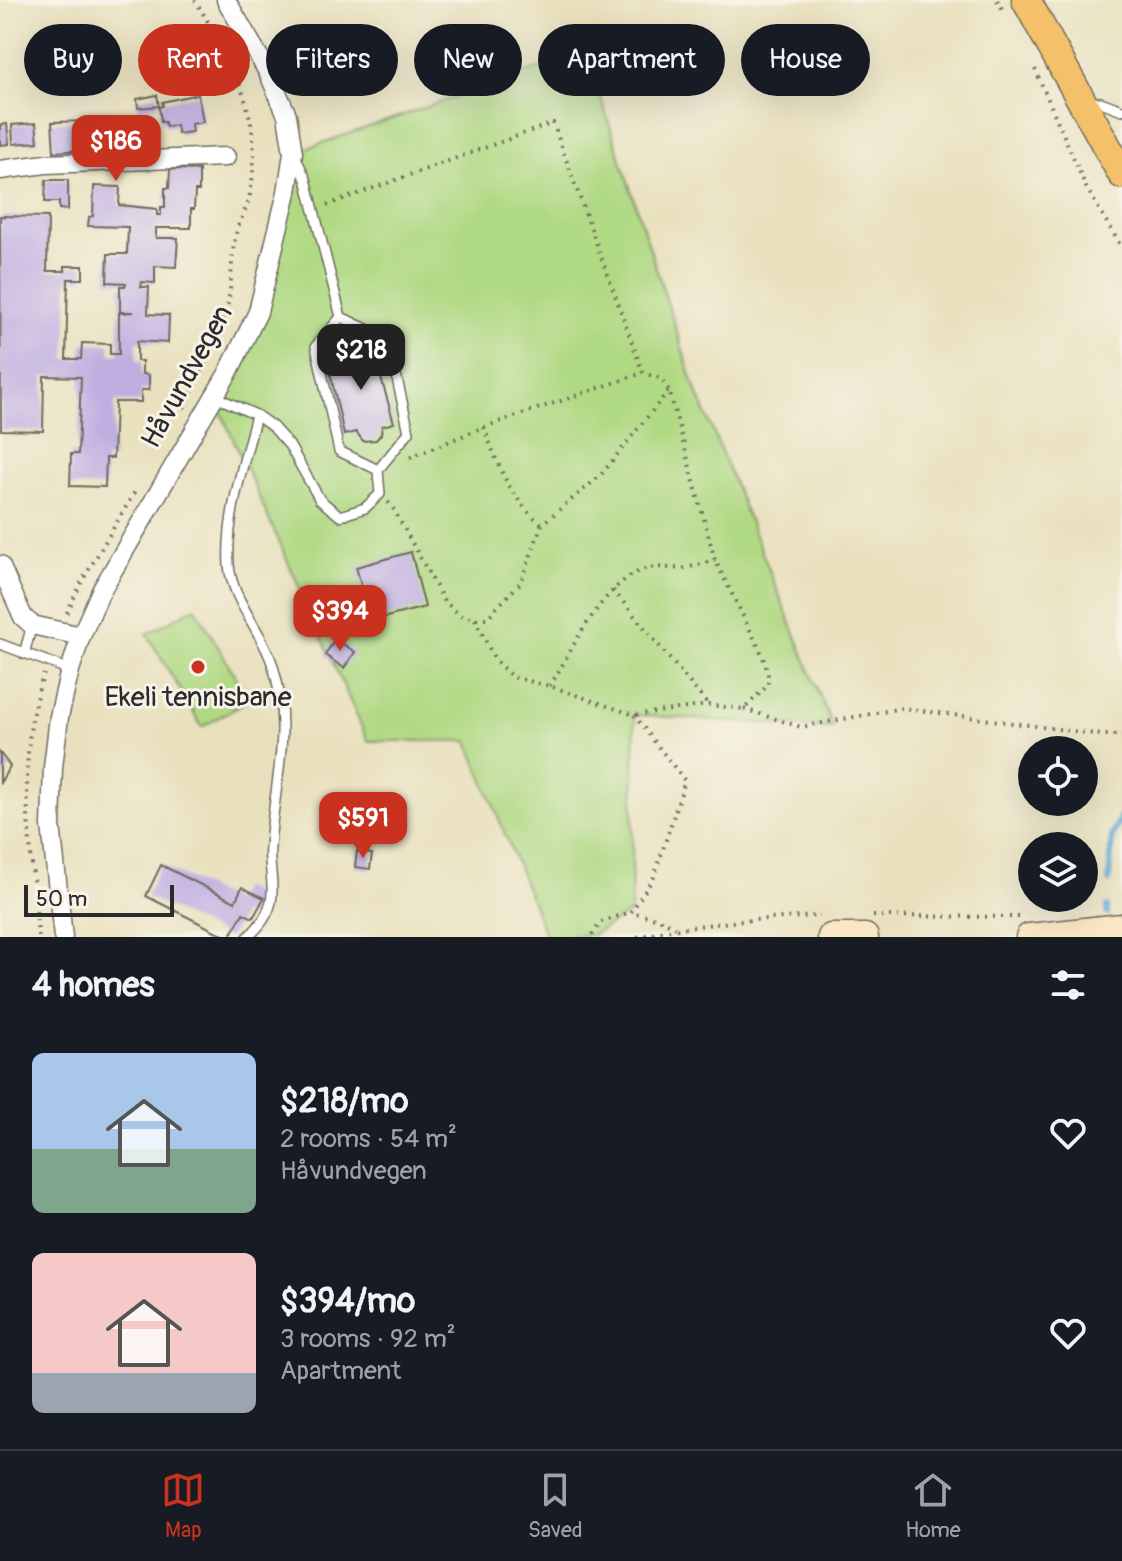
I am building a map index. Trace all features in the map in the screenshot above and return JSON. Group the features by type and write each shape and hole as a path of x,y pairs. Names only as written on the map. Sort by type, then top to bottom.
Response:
{"main road":[{"path":"1017,9 1082,102 1122,174"},
{"path":"1029,937 1122,927"},
{"path":"831,937 865,937"}],"street":[{"name":"Håvundvegen","path":"63,937 51,825 59,717 70,670 101,591 214,396 258,312 287,192 293,153 280,96 226,0"},
{"path":"0,170 46,164 226,157"},
{"path":"0,565 23,617 32,625 81,636"}],"lane":[{"path":"1082,102 1101,102 1122,110"},
{"path":"293,153 306,179 341,317"},
{"path":"214,396 256,415 273,427 289,445 320,500 340,516 365,508 380,494 378,470 409,432 388,339 341,317"},
{"path":"341,317 316,346 339,451 378,470"},
{"path":"248,937 259,927 271,901 272,882 268,866 270,835 283,738 282,702 272,662 236,591 229,568 233,508 256,415"},
{"path":"24,654 32,625"},
{"path":"0,644 70,670"}],"path":[{"path":"195,0 230,58 253,124"},
{"path":"997,0 1017,9"},
{"path":"1032,65 1086,187 1122,248"},
{"path":"314,210 553,123 643,373"},
{"path":"378,470 484,427 643,373 660,378 669,390 715,560 762,654 768,673 768,685 744,709"},
{"path":"380,494 393,508 444,601 461,616 487,618 521,582 542,524 600,476 669,390"},
{"path":"484,427 499,469 526,512 542,524"},
{"path":"550,686 613,590 640,571 654,567 683,568 715,560"},
{"path":"613,590 708,705"},
{"path":"475,619 495,660 512,677 550,686 634,715 708,705 744,709 801,727 902,708 1102,735 1122,735"},
{"path":"631,912 654,877 685,781 634,715"},
{"path":"592,935 601,922 631,912 659,919 677,928"}],"green space":[{"path":"538,69 538,96 600,96 693,382 833,728 635,715 631,912 592,935 546,937 468,741 368,741 214,396 258,312 293,153 458,96 522,96 522,74"},
{"name":"Ekeli tennisbane","path":"195,607 249,700 202,727 147,634"}],"building":[{"path":"157,96 159,106 138,108 137,99"},
{"path":"198,96 203,122 191,124 192,132 178,134 176,125 166,127 165,122 161,122 159,107 163,106 162,102"},
{"path":"89,121 90,136 83,136 84,150 54,152 52,122"},
{"path":"36,123 38,142 13,144 12,125"},
{"path":"7,124 9,144 0,145 0,125"},
{"path":"170,169 199,170 199,191 195,191 194,209 191,209 191,228 156,228 156,238 178,238 176,267 155,266 155,283 142,282 141,287 149,287 148,314 169,315 168,343 137,341 137,361 142,361 142,374 149,375 149,390 141,390 141,402 115,402 113,458 106,458 105,487 70,486 71,454 78,454 81,377 44,376 43,431 1,430 0,216 48,217 47,271 65,271 65,266 83,266 83,279 68,279 66,359 81,359 82,343 110,344 110,354 119,354 119,313 134,312 120,312 120,286 126,283 107,282 108,254 127,254 128,227 88,226 89,217 93,216 94,186 120,187 119,205 157,209 157,215 161,215 161,207 165,207 165,188 169,188"},
{"path":"46,180 68,180 68,210 59,209 59,202 45,202"},
{"path":"381,345 386,362 377,364 394,423 382,426 376,440 363,441 356,432 344,435 327,358"},
{"path":"411,552 425,607 371,621 356,567"},
{"path":"335,639 355,652 344,668 325,655"},
{"path":"0,753 10,766 0,783"},
{"path":"357,851 372,854 370,869 355,867"},
{"path":"161,865 235,902 242,887 264,898 253,918 243,913 230,937 227,937 146,896"}],"waterway":[{"path":"1109,881 1112,836 1122,814"},
{"path":"1107,907 1107,913"}],"place":[{"name":"Ekeli tennisbane","path":"198,667"}]}
